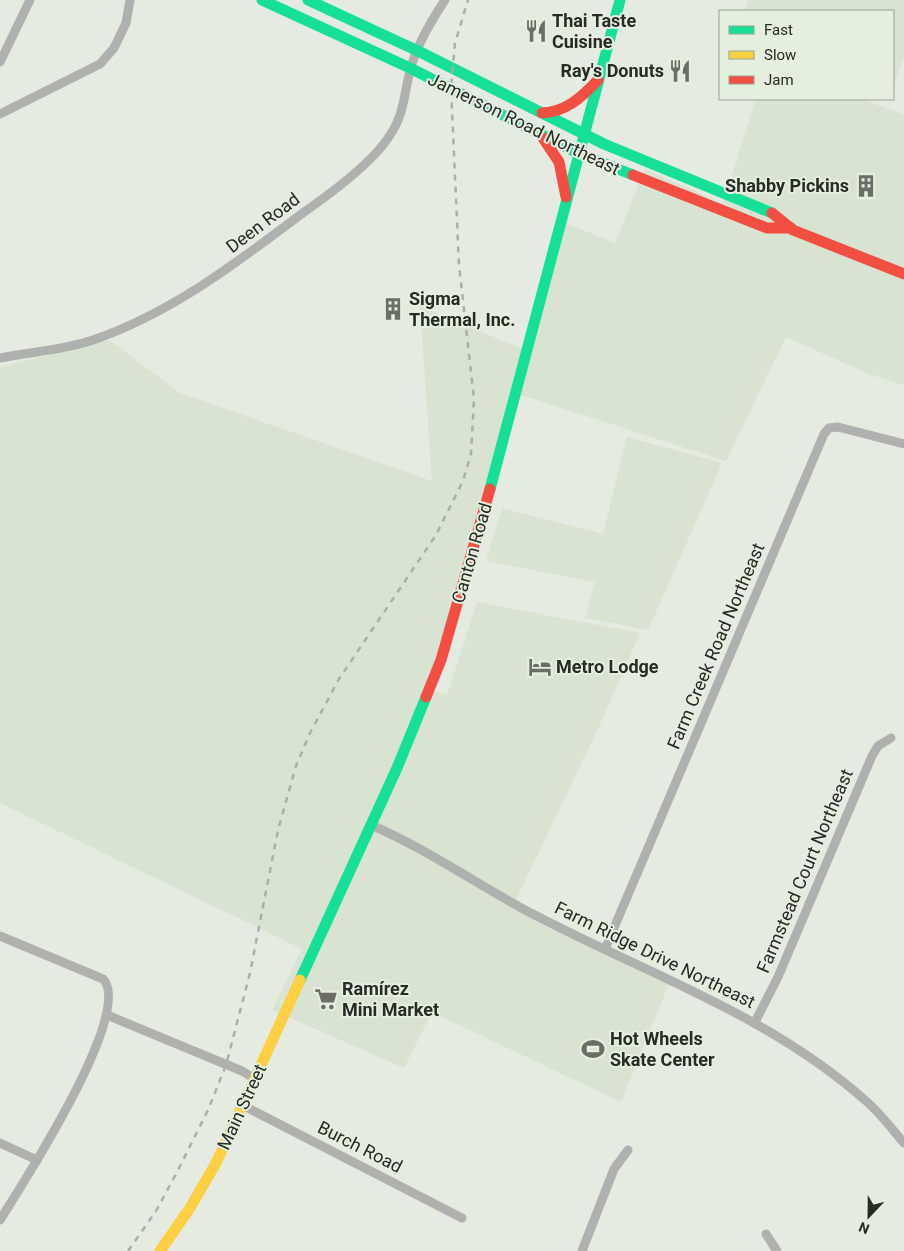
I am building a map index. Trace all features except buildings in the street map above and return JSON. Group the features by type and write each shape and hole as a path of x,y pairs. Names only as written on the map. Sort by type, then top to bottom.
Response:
{"main road":[{"name":"Jamerson Road Northeast","path":"262,0 410,68 578,152 767,228 791,228"},
{"name":"Jamerson Road Northeast","path":"308,0 418,51 583,133 772,213 791,228 904,274"},
{"name":"Canton Road","path":"311,956 419,718 446,643 502,449 566,196 620,0"},
{"path":"541,113 555,112 573,104 598,80"},
{"path":"539,134 546,141 559,162 566,196"},
{"name":"Main Street","path":"160,1251 190,1208 216,1163 311,956"}],"street":[{"path":"0,62 30,0"},
{"path":"0,113 100,64 114,48 126,23 130,0"},
{"name":"Deen Road","path":"0,358 91,340 162,310 198,290 313,206 383,146 396,124 405,98 410,68 428,25 445,0"},
{"name":"Farm Creek Road Northeast","path":"605,950 824,434 829,428 838,427 904,444"},
{"name":"Farmstead Court Northeast","path":"755,1022 778,977 872,756 878,746 890,738"},
{"name":"Farm Ridge Drive Northeast","path":"371,825 527,911 605,950 710,998 797,1047 867,1102 904,1143"},
{"path":"0,936 90,973 106,982 109,990 107,1015 89,1064 37,1160 0,1220"},
{"path":"107,1015 242,1071 255,1079"},
{"name":"Burch Road","path":"242,1105 462,1218"},
{"path":"0,1143 37,1160"},
{"path":"582,1251 614,1169 628,1150"},
{"path":"766,1234 777,1251"}],"shaded area":[{"path":"748,0 904,0 904,57 894,84 894,10 744,10"},
{"path":"756,100 863,100 904,114 904,385 871,375 786,337 726,461 515,393 431,691 447,695 477,602 640,633 597,731 513,906 538,923 670,981 621,1102 432,1012 404,1068 272,1010 302,949 0,803 0,367 109,340 180,393 432,481 420,306 522,349 560,221 615,243 645,169 723,203"},
{"path":"627,437 722,463 648,630 585,618 595,582 486,561 502,508 603,534"}],"railway":[{"path":"128,1251 156,1211 176,1174 208,1110 226,1065 250,973 278,830 296,766 310,733 339,679 436,535 463,481 471,454 474,399 459,265 451,88 455,43 468,0"}],"traffic: fast":[{"path":"262,0 410,68 578,153 633,175"},
{"path":"308,0 418,51 604,144 772,213"},
{"path":"490,489 620,0"},
{"path":"300,980 397,768 426,697"}],"traffic: slow":[{"path":"160,1251 190,1208 216,1163 300,980"}],"traffic: jam":[{"path":"542,113 566,107 580,98 598,80"},
{"path":"543,138 559,162 566,197"},
{"path":"633,175 767,228 791,228"},
{"path":"772,213 793,230 904,274"},
{"path":"426,697 441,660 490,489"}],"place":[{"name":"Thai Taste Cuisine","path":"536,31"},
{"name":"Ray's Donuts","path":"680,71"},
{"name":"Shabby Pickins","path":"866,186"},
{"name":"Sigma Thermal, Inc.","path":"393,309"},
{"name":"Metro Lodge","path":"540,667"},
{"name":"Ramírez Mini Market","path":"326,999"},
{"name":"Hot Wheels Skate Center","path":"593,1049"}]}
